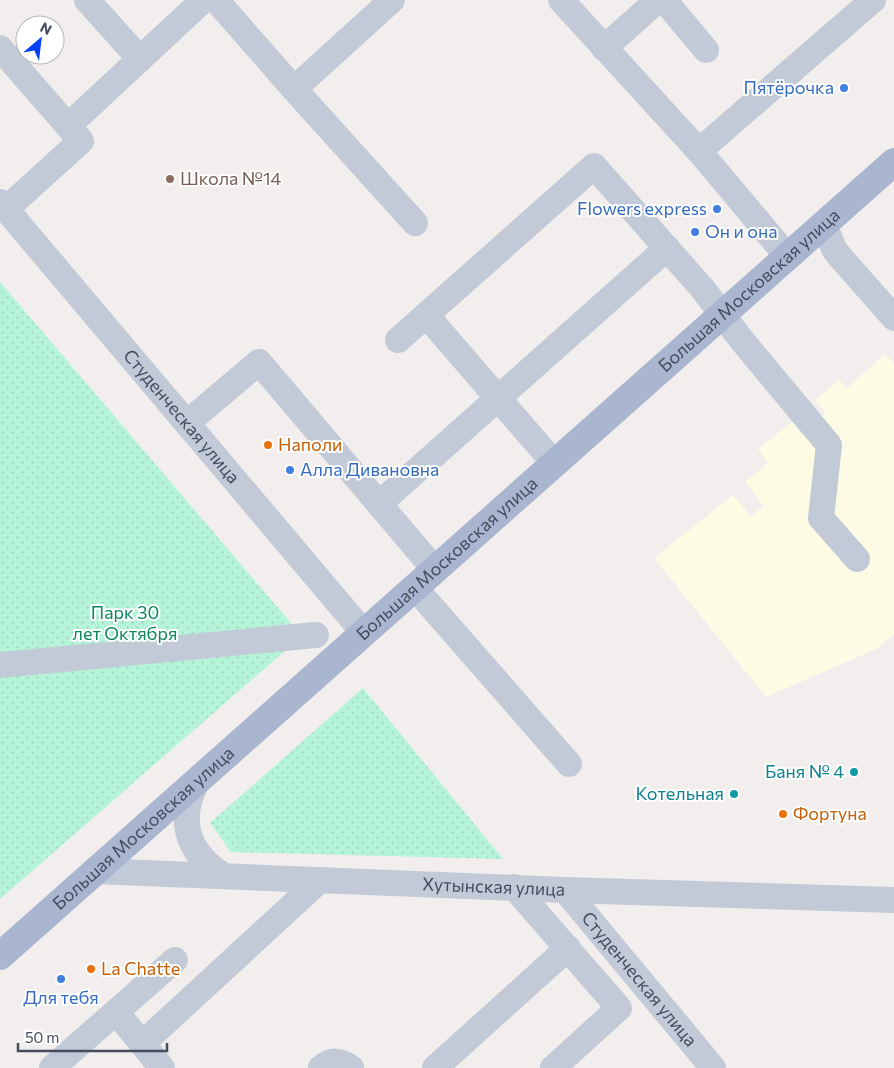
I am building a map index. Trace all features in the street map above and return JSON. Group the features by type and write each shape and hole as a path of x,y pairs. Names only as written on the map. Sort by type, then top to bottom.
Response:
{"main road":[{"name":"Большая Московская улица","path":"0,956 894,162"}],"street":[{"path":"87,0 140,59"},
{"path":"294,89 392,0"},
{"path":"561,0 699,151 788,257"},
{"path":"604,48 658,0"},
{"path":"664,0 706,50"},
{"path":"699,151 873,0"},
{"path":"68,126 140,59 208,2 294,89 415,223"},
{"path":"0,48 81,140 2,204"},
{"path":"398,340 594,166 702,288 722,316 829,445 821,518 857,559"},
{"name":"Студенческая улица","path":"2,204 364,633"},
{"path":"824,224 834,249 840,258 893,316"},
{"path":"379,504 667,248"},
{"path":"426,316 555,464"},
{"path":"187,423 259,362 435,570"},
{"path":"414,588 569,764"},
{"path":"0,665 316,635"},
{"path":"201,776 194,788 186,810 189,833 198,854 206,863 224,876"},
{"name":"Хутынская улица","path":"94,871 565,890 894,900"},
{"path":"142,1044 320,880"},
{"path":"514,887 619,1008 553,1068"},
{"name":"Студенческая улица","path":"565,890 714,1068"},
{"path":"436,1068 568,948"},
{"path":"52,1068 175,960"},
{"path":"116,1012 162,1068"},
{"path":"321,1068 335,1061 346,1064 350,1068"}],"shaded area":[{"path":"885,354 894,363 894,635 876,649 766,697 654,558 733,495 751,516 764,506 745,482 768,463 758,449 792,422 803,435 826,413 815,400 839,380 847,388"}],"green space":[{"name":"Парк 30 лет Октября","path":"0,282 302,636 0,899"},
{"path":"363,688 503,859 231,852 210,823"}],"place":[{"name":"Пятёрочка","path":"844,88"},
{"name":"Школа №14","path":"170,179"},
{"name":"Flowers express","path":"717,209"},
{"name":"Он и она","path":"695,232"},
{"name":"Наполи","path":"268,445"},
{"name":"Алла Дивановна","path":"290,470"},
{"name":"Баня № 4","path":"854,772"},
{"name":"Котельная","path":"734,794"},
{"name":"Фортуна","path":"783,814"},
{"name":"La Chatte","path":"91,969"},
{"name":"Для тебя","path":"61,979"}]}
